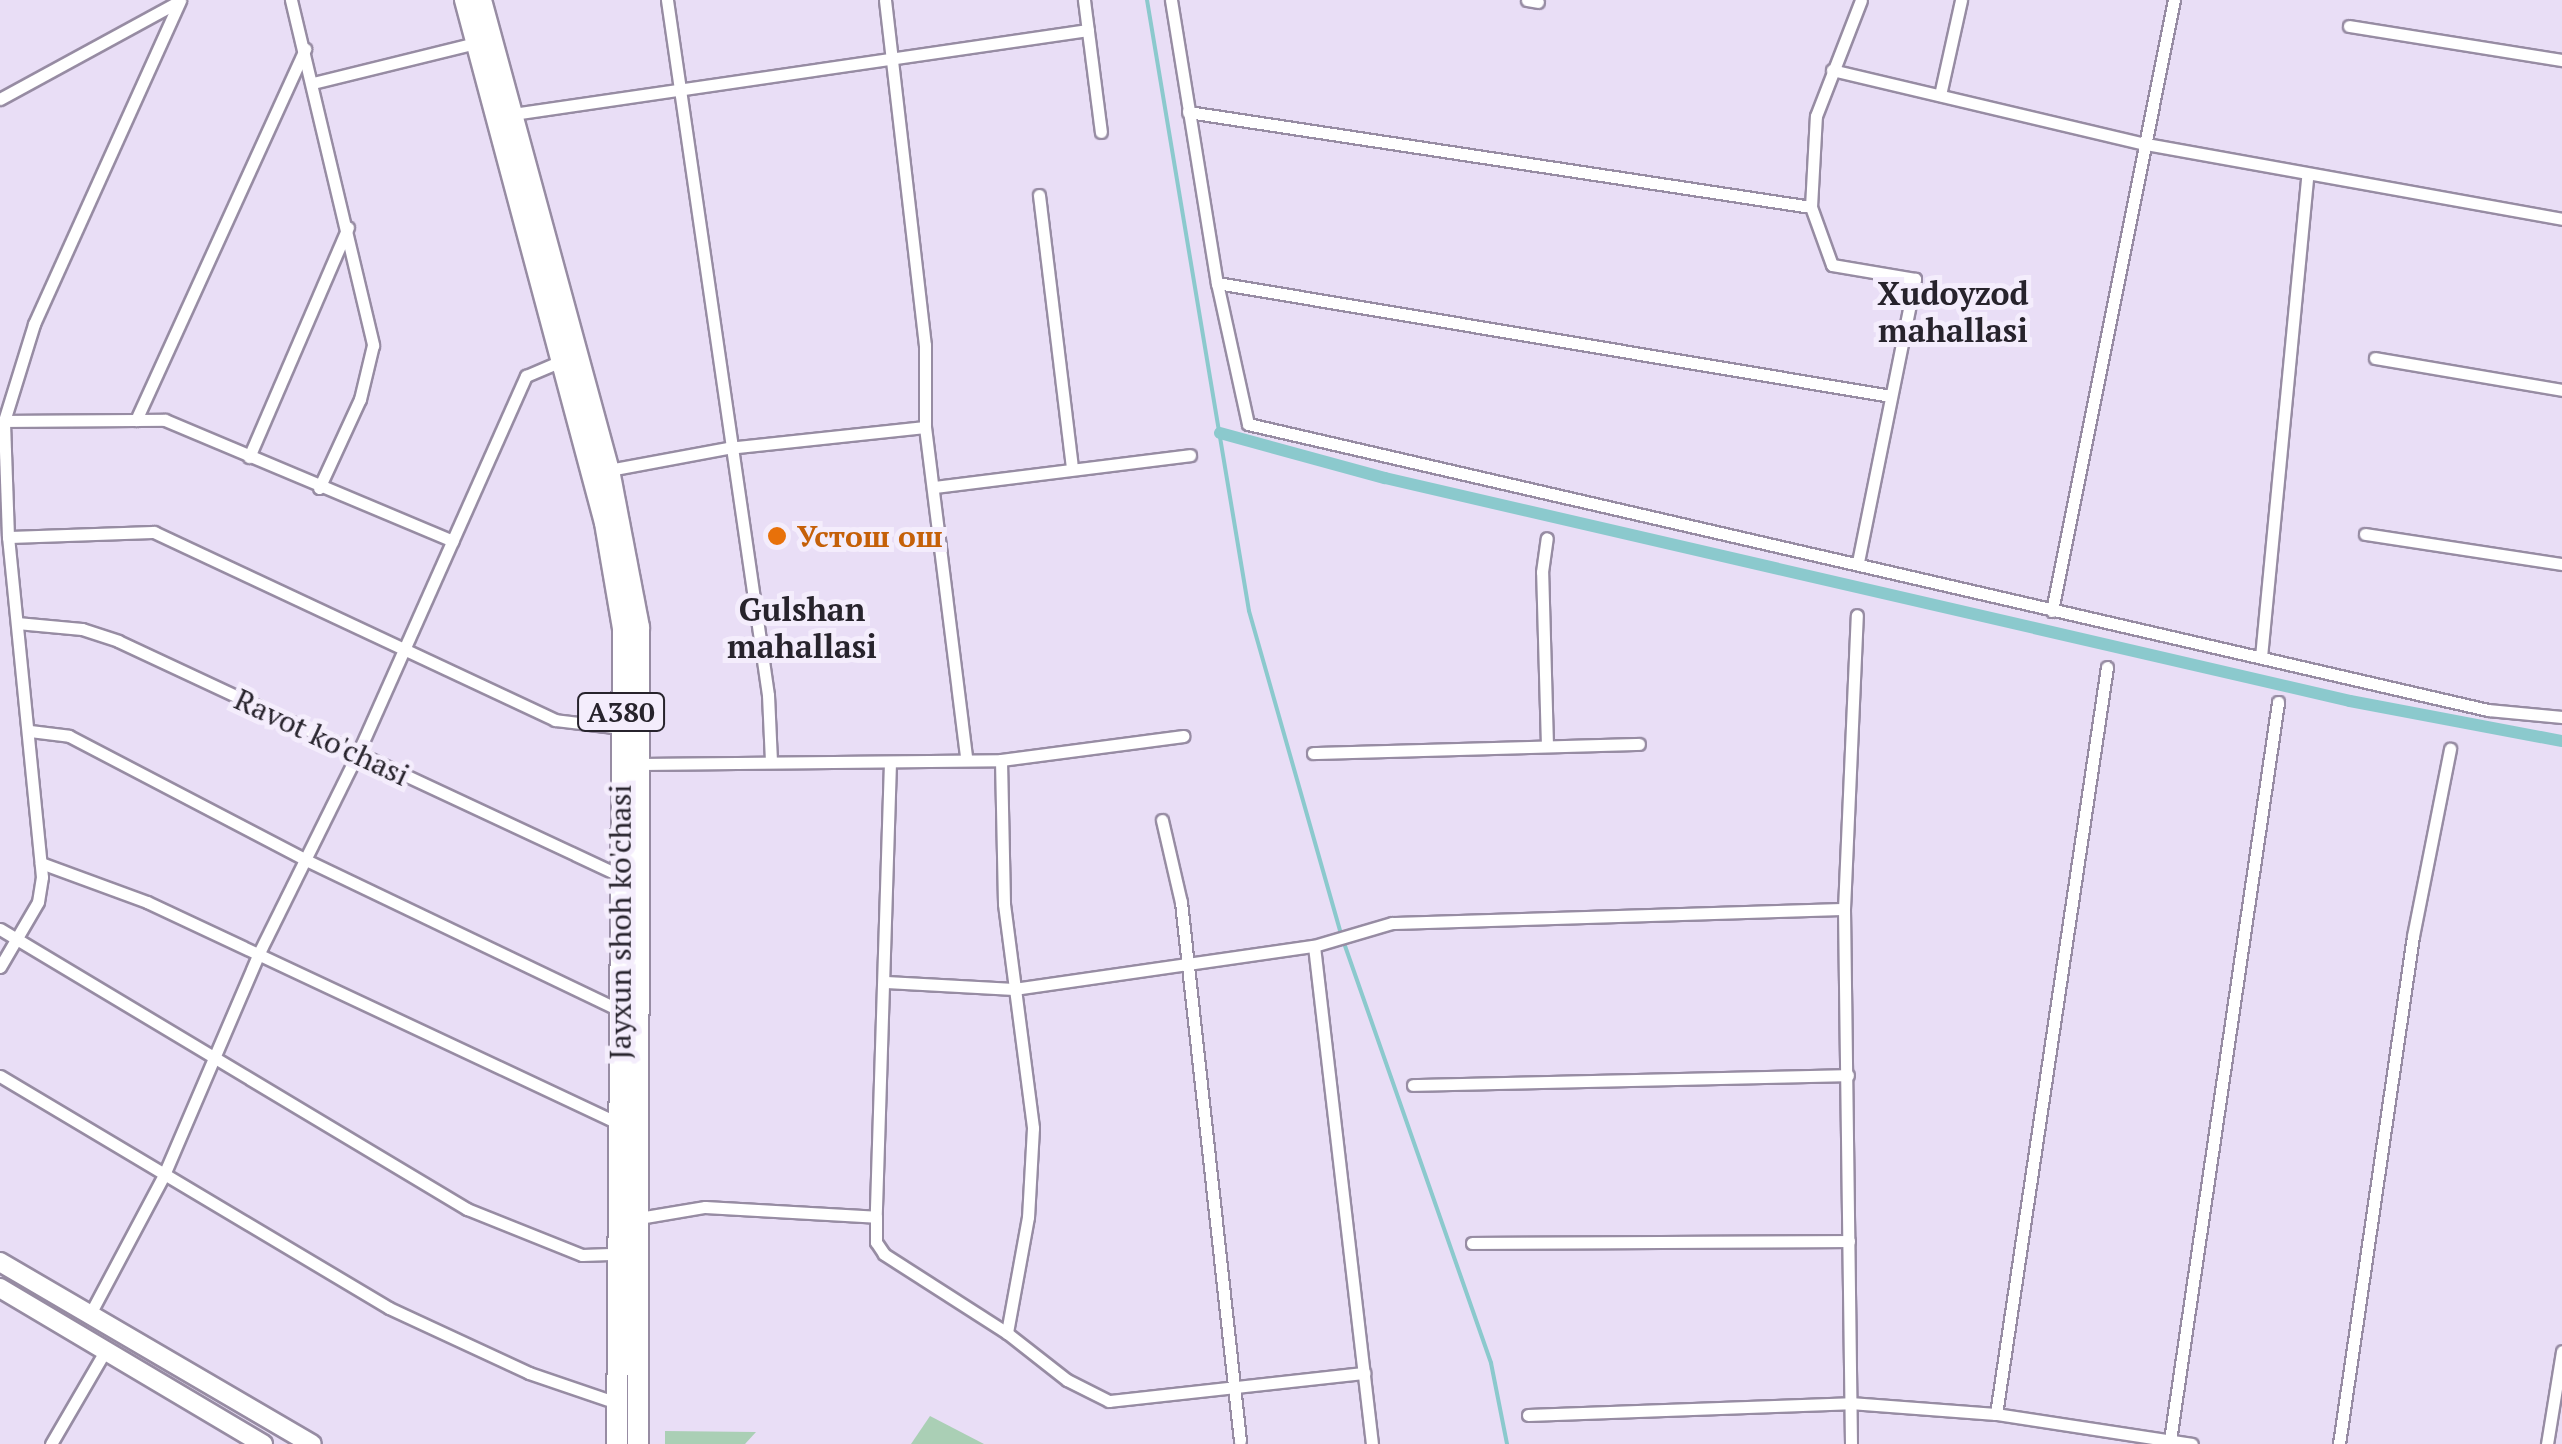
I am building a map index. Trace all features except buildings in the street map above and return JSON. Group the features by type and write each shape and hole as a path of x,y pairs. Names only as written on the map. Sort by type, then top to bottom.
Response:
{"highway":[{"name":"Jayxun shoh ko'chasi","path":"464,0 615,566 623,628 617,1444"},
{"name":"Jayxun shoh ko'chasi","path":"481,0 609,470 639,626 638,1444"}],"main road":[{"path":"0,1262 312,1444"},
{"path":"0,1288 262,1444"}],"street":[{"path":"291,0 373,345 360,398 319,488"},
{"path":"667,0 728,448 768,695 771,761"},
{"path":"885,0 925,346 926,427 966,758"},
{"path":"1084,0 1101,132"},
{"path":"1171,0 1216,283 1248,424 1783,552 1858,562 2052,611 2488,710 2562,717"},
{"path":"1858,562 1915,279 1832,265 1811,208 1816,116 1861,0"},
{"path":"1940,96 1961,0"},
{"path":"2052,611 2174,0"},
{"path":"0,100 179,1"},
{"path":"0,968 38,902 41,863 8,537 4,421 34,324 179,1"},
{"path":"2349,26 2562,60"},
{"path":"513,114 678,86 1088,30"},
{"path":"313,82 476,44"},
{"path":"136,420 305,49"},
{"path":"1832,70 2146,144 2306,176 2562,218"},
{"path":"1188,112 1811,208"},
{"path":"2261,656 2306,176"},
{"path":"1040,195 1072,469"},
{"path":"248,457 348,227"},
{"path":"1216,283 1891,396"},
{"path":"2374,358 2562,390"},
{"path":"90,1316 163,1177 216,1062 258,955 358,753 526,376 561,361"},
{"path":"4,421 90,425 165,420 452,541"},
{"path":"609,470 728,448 926,427"},
{"path":"934,486 1190,455"},
{"path":"8,537 154,532 403,654 555,720 621,728"},
{"path":"2365,534 2562,564"},
{"path":"1547,746 1542,572 1548,538"},
{"path":"1850,1444 1844,908 1858,615"},
{"name":"Ravot ko'chasi","path":"17,623 82,629 118,641 621,876"},
{"path":"1996,1414 2108,667"},
{"path":"2170,1440 2278,702"},
{"path":"30,731 69,736 306,860 620,1010"},
{"path":"641,764 1001,760 1183,736"},
{"path":"1314,753 1639,744"},
{"path":"2339,1444 2413,936 2450,750"},
{"path":"1001,760 1014,989 1033,1128 1028,1217 1008,1333"},
{"path":"890,762 876,1217 876,1242 884,1254 1008,1333 1068,1380 1110,1402 1364,1374"},
{"path":"1162,820 1188,965 1240,1441"},
{"path":"41,863 147,902 618,1123"},
{"path":"886,982 1014,989 1314,946 1392,923 1844,908"},
{"path":"0,929 467,1209 582,1255 617,1254"},
{"path":"1314,946 1372,1444"},
{"path":"1413,1085 1848,1075"},
{"path":"0,1076 163,1177 390,1308 528,1373 617,1403"},
{"path":"639,1218 705,1208 876,1217"},
{"path":"1472,1243 1849,1242"},
{"path":"2547,1444 2562,1352"},
{"path":"51,1444 104,1353"},
{"path":"1528,1415 1850,1404 1996,1414 2192,1444"}],"green space":[{"path":"930,1416 984,1444 911,1444"},
{"path":"665,1431 756,1432 745,1444 665,1444"}],"waterway":[{"path":"1147,0 1249,611 1341,934"},
{"path":"1220,433 1385,478 2350,701 2562,741"},
{"path":"1344,943 1491,1363 1507,1444"}],"place":[{"name":"Устош ош","path":"777,536"}],"district":[{"name":"Xudoyzod mahallasi","path":"1953,312"},
{"name":"Gulshan mahallasi","path":"802,628"}]}
